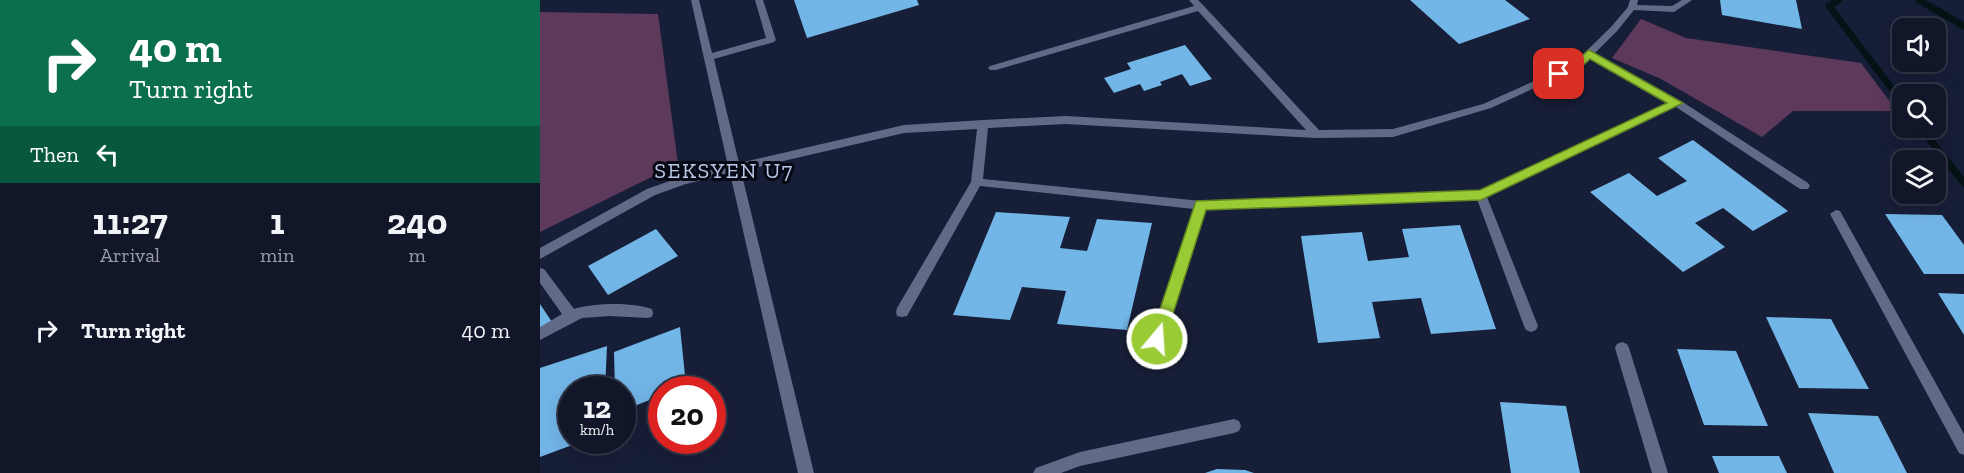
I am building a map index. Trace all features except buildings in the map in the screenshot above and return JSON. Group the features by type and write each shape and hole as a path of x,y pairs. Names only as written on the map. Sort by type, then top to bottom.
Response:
{"lane":[{"path":"695,0 806,473"},
{"path":"708,57 771,40 759,0"},
{"path":"540,254 651,192 684,180 904,129 1066,120 1316,134 1393,133 1487,106 1577,65 1614,29 1633,3 1674,9 1688,0"},
{"path":"993,68 1196,4 1316,134"},
{"path":"1589,54 1677,103 1804,186"},
{"path":"977,182 1201,205 1481,195 1677,103"},
{"path":"902,312 977,182 983,124"},
{"path":"1481,195 1531,326"},
{"path":"1157,339 1201,205"},
{"path":"1836,214 1964,448"},
{"path":"540,273 571,316"},
{"path":"540,334 571,316 588,311 607,310 647,314"},
{"path":"1622,348 1660,473"},
{"path":"1041,473 1080,459 1234,426"}],"shaded area":[{"path":"540,12 658,14 678,164 540,232"},
{"path":"1641,19 1686,38 1861,63 1892,104 1892,111 1793,111 1762,137 1661,79 1612,58"}],"waterway":[{"path":"1839,0 1829,6 1892,89"},
{"path":"1919,0 1964,26"},
{"path":"1929,138 1964,183"}],"district":[{"name":"SEKSYEN U7","path":"724,170"}],"route":[{"path":"1157,339 1201,205 1481,195 1677,103 1589,54 1577,65 1559,74"}]}
